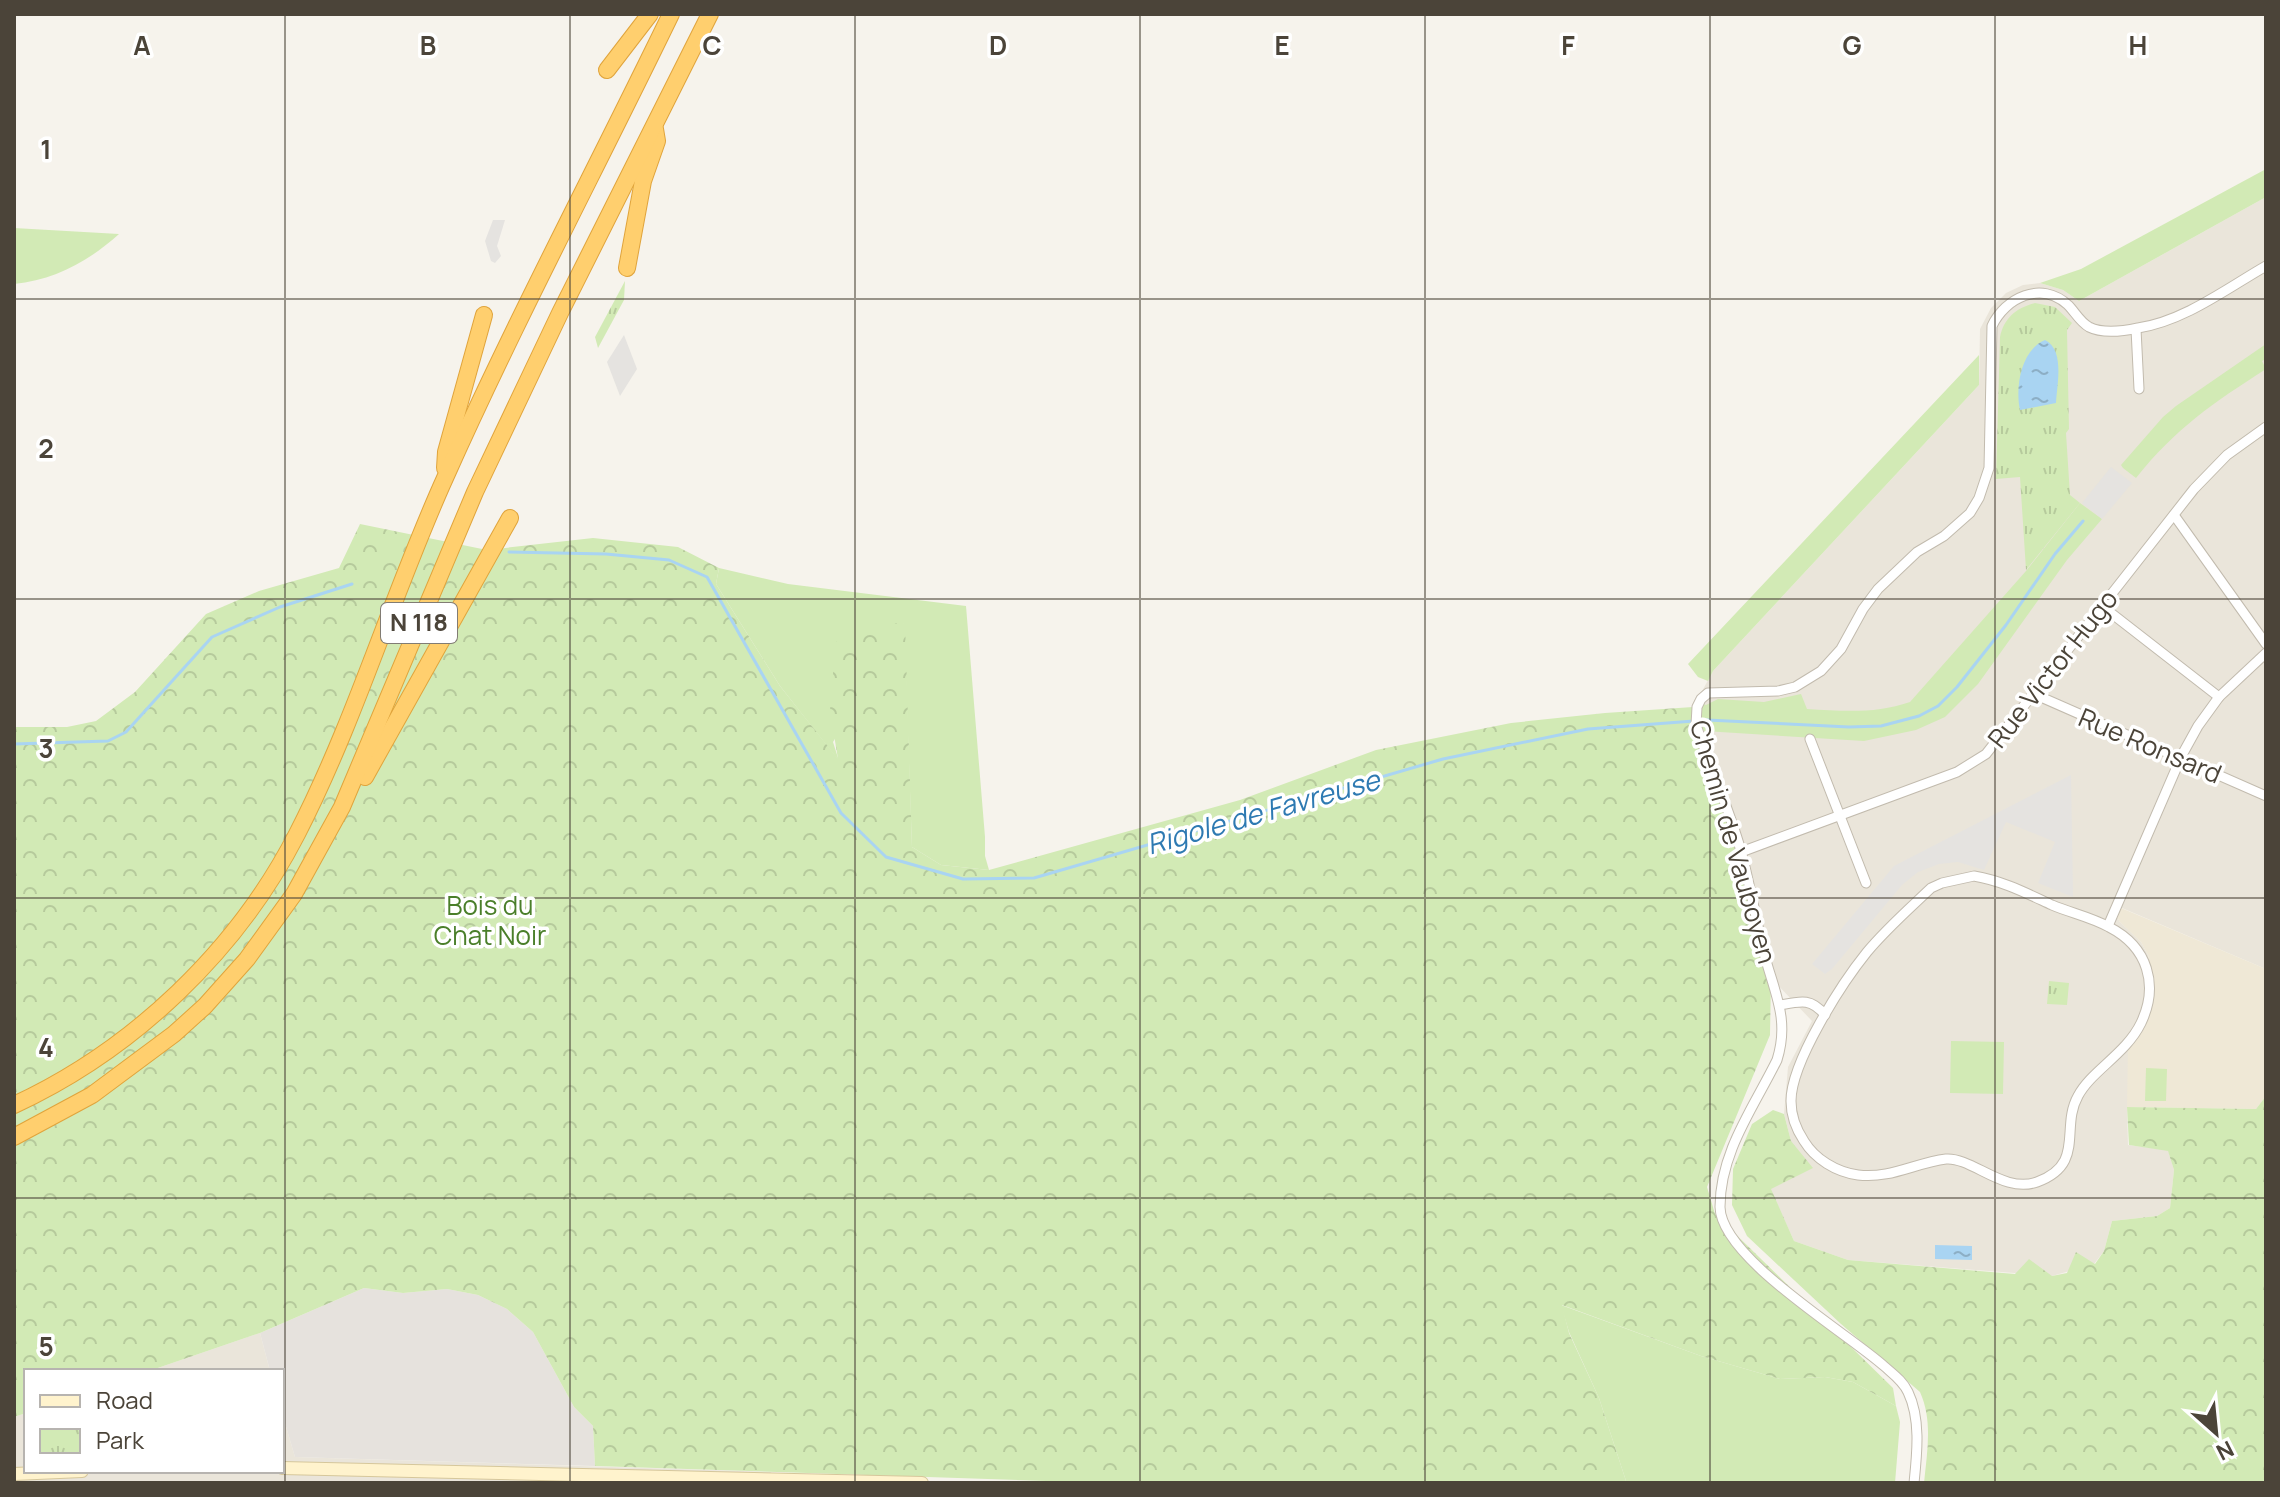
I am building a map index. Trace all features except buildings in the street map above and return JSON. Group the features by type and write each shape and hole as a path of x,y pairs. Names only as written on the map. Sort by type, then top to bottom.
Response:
{"highway":[{"path":"607,70 650,14"},
{"name":"N 118","path":"14,1105 76,1072 145,1021 214,955 263,890 295,838 338,748 444,479 671,14"},
{"name":"N 118","path":"14,1137 92,1095 143,1058 205,1006 247,959 311,866 342,807 475,492 710,14"},
{"path":"627,268 643,181 657,141 655,124"},
{"path":"444,479 446,452 484,315"},
{"path":"342,807 360,789 510,518"}],"main road":[{"path":"284,1468 426,1477 922,1483"},
{"path":"14,1474 54,1478 74,1473"}],"street":[{"path":"2139,389 2136,329 2179,315 2266,266"},
{"name":"Chemin de Vauboyen","path":"1781,1005 1771,978 1741,852 1696,716 1705,695 1716,691 1778,691 1809,681 1832,662 1878,589 1911,558 1944,536 1970,513 1979,498 1989,468 1992,326 2004,307 2026,294 2049,295 2067,304 2090,327 2100,330 2136,329"},
{"name":"Rue Victor Hugo","path":"1741,852 1957,772 1976,762 1994,746 2211,470 2265,429"},
{"path":"2174,515 2266,644"},
{"path":"2102,606 2219,697"},
{"path":"2108,926 2198,726 2219,697 2266,653"},
{"name":"Rue Ronsard","path":"2034,694 2266,796"},
{"path":"1810,739 1866,883"},
{"path":"1974,876 1995,880 2108,926 2133,945 2151,982 2139,1027 2115,1059 2078,1095 2068,1155 2050,1176 2023,1184 1988,1176 1959,1159 1919,1164 1886,1175 1857,1175 1818,1159 1795,1126 1791,1100 1795,1079 1825,1015 1866,953 1931,888 1974,876"},
{"path":"1825,1015 1813,1002 1806,1000 1781,1005 1781,1045 1773,1068 1734,1142 1725,1168 1720,1211 1736,1243 1781,1287 1872,1354 1901,1380 1914,1408 1917,1447 1914,1483"}],"shaded area":[{"path":"2266,197 2266,969 2122,908 2116,915 2141,942 2148,955 2154,984 2127,1107 2128,1145 2168,1150 2174,1170 2170,1208 2157,1216 2112,1221 2104,1251 2094,1264 2052,1276 1848,1260 1794,1241 1770,1188 1791,1141 1784,1114 1788,1067 1812,1021 1771,978 1688,717 1713,671 1979,385 1980,329 1991,308 2006,293 2023,285 2040,283 2063,290 2079,301"},
{"path":"493,220 505,220 497,246 501,256 495,263 491,261 485,241"},
{"path":"624,335 637,369 620,396 607,362"},
{"path":"2111,467 2132,483 2102,519 2082,503"},
{"path":"2071,775 2073,897 2038,883 2055,842 2006,822 1984,870 1958,862 1939,864 1918,872 1902,885 1832,969 1825,974 1812,964 1894,866"},
{"path":"2121,908 2266,969 2266,1096 2256,1109 2127,1107 2128,1044 2152,1002 2154,984 2148,955 2141,942 2116,915"},
{"path":"364,1288 403,1293 447,1289 478,1295 507,1309 533,1332 574,1407 593,1426 595,1466 295,1457 284,1420 284,1369 269,1369 260,1333"},
{"path":"260,1333 269,1369 155,1369"},
{"path":"24,1414 24,1473 284,1473 284,1420 295,1457 771,1472 768,1483 14,1483 14,1417"}],"green space":[{"path":"2266,169 2266,197 2079,301 2063,290 2040,283 2081,269"},
{"path":"14,228 119,234 71,268 14,284"},
{"path":"625,281 624,300 598,348 595,337"},
{"path":"2035,303 2055,307 2072,323 2067,330 2069,429 2066,433 2070,495 2080,503 2026,570 2020,477 1996,479 2000,337 2004,324 2012,315"},
{"path":"2266,344 2266,359 2262,361 2266,369 2196,418 2136,478 2123,468 2121,465 2163,417"},
{"path":"1979,355 1979,385 1713,671 1708,681 1698,677 1688,664"},
{"path":"2080,503 2102,519 2067,560 1978,684 1945,717 1916,730 1864,741 1704,731 1700,718 1703,704 1718,699 1764,702 1801,694 1807,709 1846,711 1872,710 1910,702 2026,571"},
{"name":"Bois du Chat Noir","path":"360,524 487,550 593,538 678,547 719,568 716,584 780,686 838,759 830,711 840,627 905,623 912,847 941,865 989,870 1240,800 1376,750 1511,723 1693,707 1735,833 1771,978 1770,1035 1707,1187 1715,1214 1893,1388 1896,1406 1853,1382 1825,1377 1780,1379 1701,1356 1562,1305 1569,1333 1599,1398 1626,1481 1107,1483 595,1466 593,1426 574,1407 533,1332 507,1309 478,1295 447,1289 403,1293 364,1288 260,1333 155,1369 24,1369 24,1414 14,1417 14,727 67,727 96,721 135,692 206,614 259,591 339,568"},
{"path":"719,568 788,584 966,606 985,856 989,870 941,865 912,847 904,623 833,742 839,761 780,686 716,584"},
{"path":"2049,981 2069,983 2067,1005 2047,1004"},
{"path":"1951,1041 2004,1042 2003,1094 1950,1093"},
{"path":"2146,1068 2167,1069 2166,1101 2145,1101"},
{"path":"2266,1096 2266,1483 1924,1483 1928,1425 1920,1392 1841,1324 1747,1236 1732,1205 1733,1169 1752,1124 1773,1110 1784,1114 1791,1141 1813,1168 1771,1189 1794,1241 1848,1260 2015,1274 2029,1259 2052,1276 2067,1273 2076,1252 2095,1264 2104,1251 2112,1221 2157,1216 2170,1208 2174,1170 2168,1151 2129,1145 2127,1107 2256,1109"},
{"path":"1561,1305 1701,1356 1780,1379 1825,1377 1853,1382 1896,1406 1900,1422 1895,1483 1626,1481 1599,1398 1569,1332"}],"water":[{"path":"2045,340 2058,359 2056,403 2020,410 2019,380 2025,360"},
{"path":"1935,1245 1972,1246 1972,1260 1935,1259"}],"waterway":[{"name":"Rigole de Favreuse","path":"509,552 606,554 669,560 707,577 841,813 886,857 963,879 1034,878 1443,759 1588,729 1707,720 1881,726 1919,716 1938,706 1957,687 2083,521"},
{"name":"Rigole de Favreuse","path":"14,744 108,741 126,732 212,637 280,607 352,584"}]}
